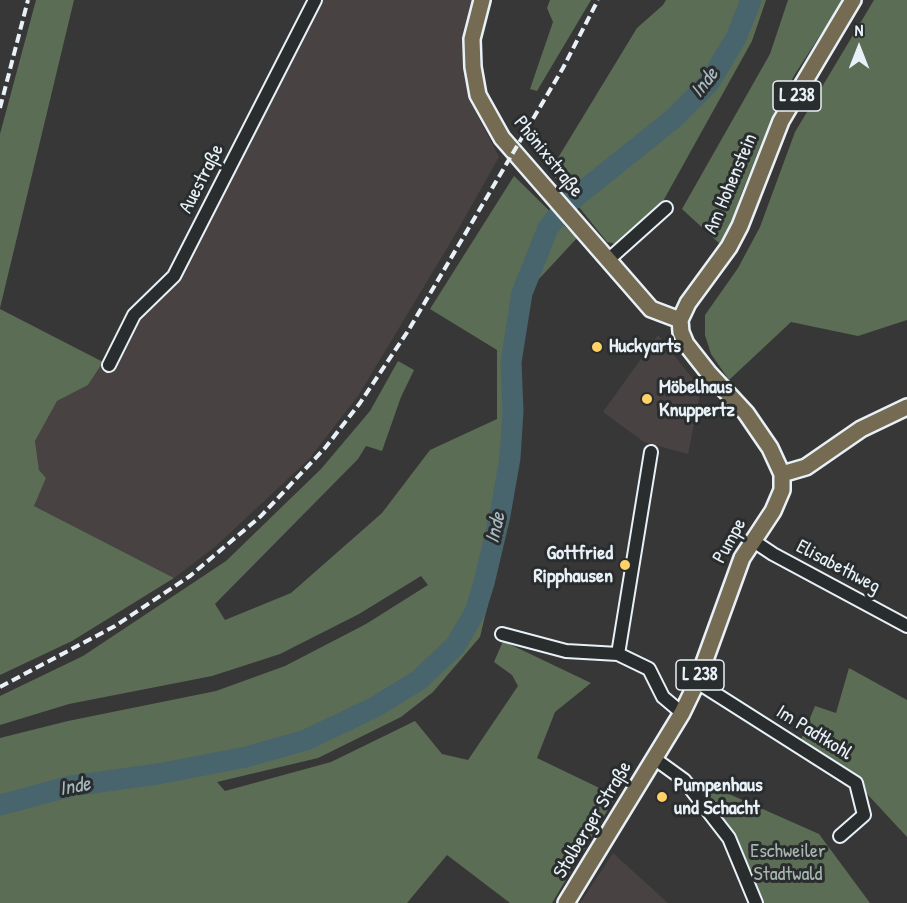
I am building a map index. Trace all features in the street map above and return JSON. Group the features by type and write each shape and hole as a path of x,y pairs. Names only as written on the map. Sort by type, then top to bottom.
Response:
{"main road":[{"name":"Phönixstraße","path":"482,0 472,39 473,67 478,95 502,138 651,309 680,320"},
{"name":"Am Hohenstein","path":"680,320 688,303 729,247 740,226 781,121 853,0"},
{"path":"680,320 681,332 686,344 746,413 770,448 782,474 806,467 861,429 907,407"},
{"name":"Pumpe","path":"655,759 697,682 742,558 779,498 783,482 782,474"},
{"name":"Stolberger Straße","path":"566,903 655,759"}],"street":[{"name":"Auestraße","path":"108,365 134,315 174,276 315,0"},
{"path":"608,260 666,208"},
{"path":"618,654 651,452"},
{"name":"Elisabethweg","path":"753,540 772,554 907,626"},
{"path":"502,634 566,651 618,654 649,669 663,698 682,713"},
{"name":"Im Padtkohl","path":"697,682 856,783 864,815 840,836"},
{"path":"655,759 672,769 684,780 729,838 756,903"}],"shaded area":[{"path":"322,0 473,0 465,29 464,66 469,99 499,157 358,396 309,459 216,546 174,578 34,506 46,478 39,470 35,441 57,401 88,385 103,362 114,368 141,317 180,276"},
{"path":"658,335 701,389 688,454 644,442 603,412"},
{"path":"613,853 668,903 580,903"}],"green space":[{"path":"36,0 74,0 0,308 0,134"},
{"path":"550,0 591,0 537,91 530,89 553,22 547,8"},
{"path":"666,0 766,0 752,41 662,203 616,244 607,242 550,171 637,28"},
{"path":"788,0 843,0 795,74 771,119 740,197 733,221 720,244 682,209 770,54"},
{"path":"874,0 907,0 907,320 858,336 791,322 729,380 711,354 705,335 705,315 738,268 760,227 795,132"},
{"path":"514,176 577,238 526,293 517,360 517,458 509,517 480,637 433,692 401,717 318,758 217,782 225,791 331,762 415,721 442,754 468,760 518,686 512,675 494,662 503,641 591,683 555,712 537,758 616,796 552,903 510,903 447,855 407,903 0,903 0,738 68,721 216,691 285,666 366,624 428,585 421,576 359,614 280,654 212,676 69,704 0,725 0,696 83,656 226,561 321,469 370,411 398,361 414,370 401,397 382,451 366,446 358,459 215,604 225,620 291,593 382,513 430,450 497,419 497,350 430,309"},
{"path":"0,309 103,362 88,385 57,401 35,441 39,470 46,478 34,506 174,578 72,641 0,675"},
{"path":"849,668 907,700 907,837 856,782 800,742 815,706 836,713"},
{"name":"Eschweiler Stadtwald","path":"686,775 819,834 870,903 762,903 734,835"}],"waterway":[{"name":"Inde","path":"0,805 71,786 158,774 246,757 306,740 375,707 419,680 455,646 475,612 500,515 510,458 513,411 511,362 522,293 548,228 568,203 673,119 709,83 736,38 751,0"}],"railway":[{"path":"0,108 28,0"},
{"path":"0,687 115,626 190,576 261,516 325,448 360,403 408,331 563,68 598,0"}],"place":[{"name":"Huckyarts","path":"597,347"},
{"name":"Möbelhaus Knuppertz","path":"647,399"},
{"name":"Gottfried Ripphausen","path":"625,565"},
{"name":"Pumpenhaus und Schacht","path":"662,797"}]}
